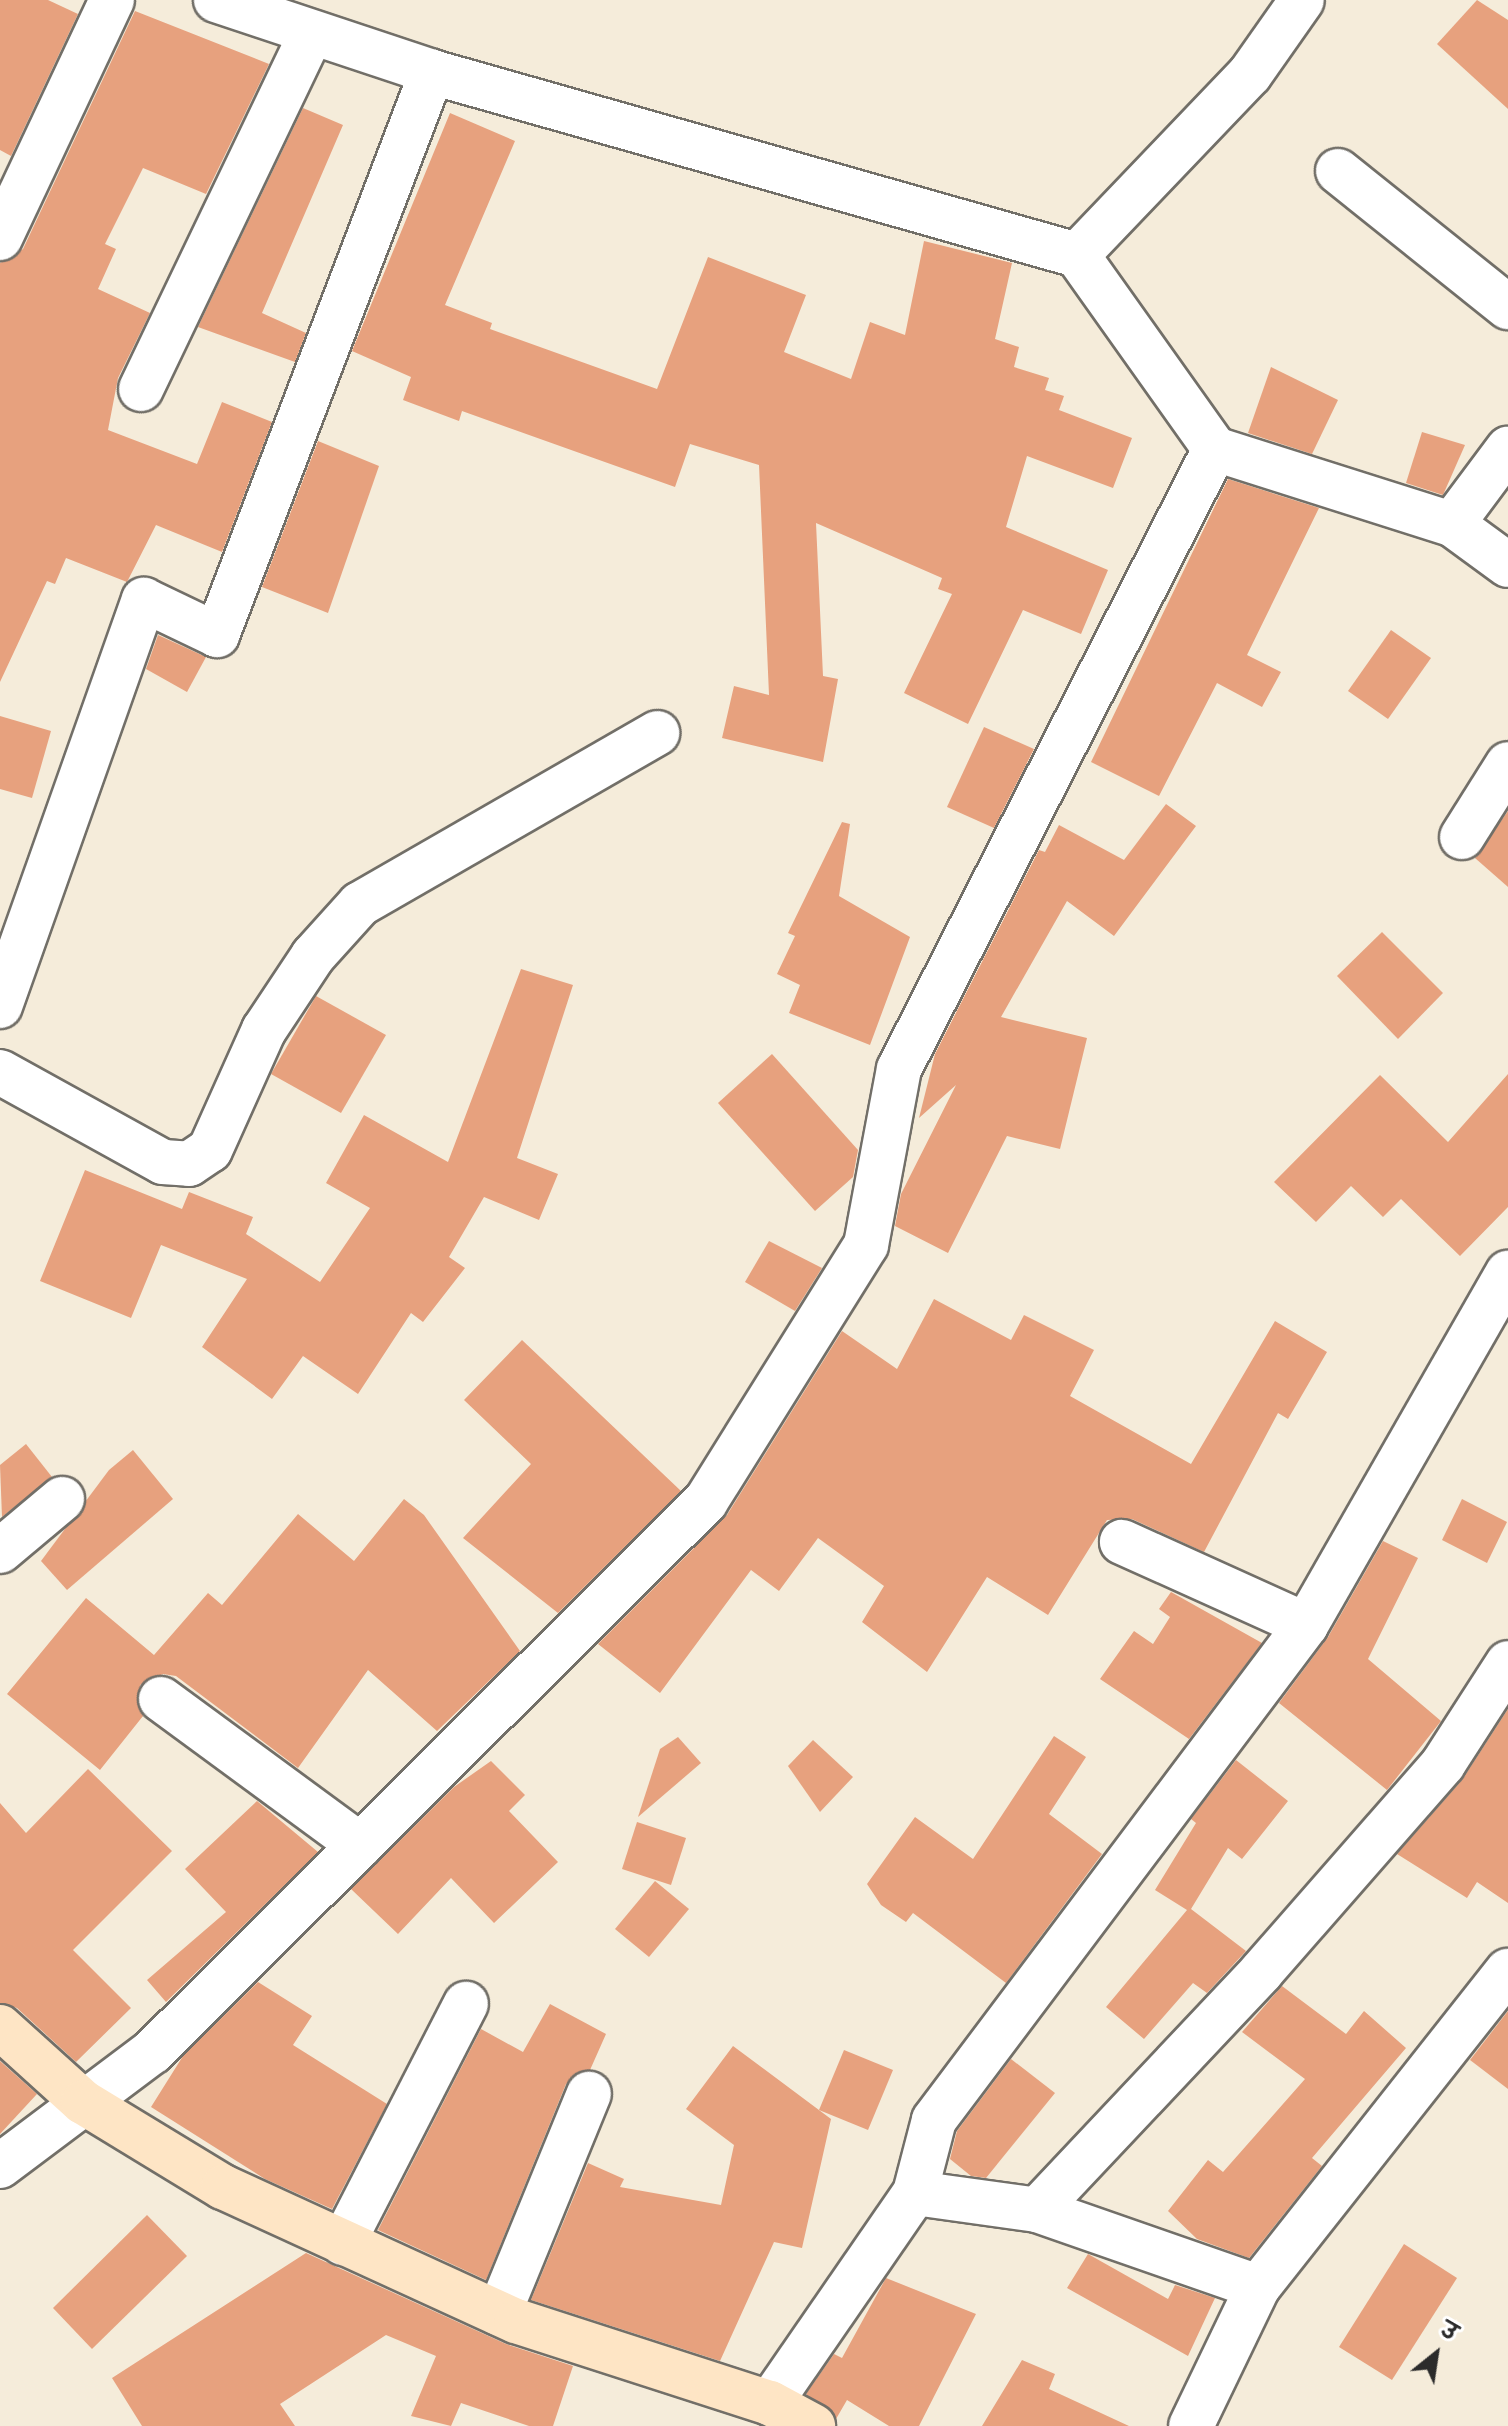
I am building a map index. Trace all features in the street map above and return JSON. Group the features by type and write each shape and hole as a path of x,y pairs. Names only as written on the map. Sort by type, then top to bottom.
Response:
{"main road":[{"path":"0,2027 83,2102 223,2187 499,2313 770,2403 813,2426"}],"street":[{"path":"0,238 16,163 112,0"},
{"path":"216,0 310,36 1077,255 1215,449 1452,524 1508,565"},
{"path":"1077,255 1250,74 1302,0"},
{"path":"141,389 310,36"},
{"path":"0,1006 144,600 217,635 432,72"},
{"path":"1338,171 1508,307"},
{"path":"0,2166 152,2052 706,1501 866,1245 899,1069 1215,449"},
{"path":"1452,524 1508,449"},
{"path":"0,1072 163,1162 189,1164 210,1150 264,1030 313,956 360,904 657,733"},
{"path":"1462,837 1508,764"},
{"path":"770,2403 915,2193 934,2120 1306,1625 1508,1273"},
{"path":"0,1551 62,1499"},
{"path":"1122,1542 1306,1625"},
{"path":"1037,2210 1262,1971 1443,1764 1505,1676"},
{"path":"161,1699 360,1845"},
{"path":"1191,2426 1258,2287 1508,1971"},
{"path":"343,2243 466,2004"},
{"path":"499,2313 589,2094"},
{"path":"915,2193 1037,2210 1258,2287"}],"building":[{"path":"0,0 48,0 78,14 11,156 0,150"},
{"path":"1477,0 1508,20 1508,109 1437,44"},
{"path":"135,11 269,64 206,194 143,168 105,244 116,249 98,289 150,313 118,378 108,430 197,464 222,402 272,422 222,552 156,525 127,582 66,558 55,584 47,581 0,682 0,263 23,249"},
{"path":"303,108 343,125 262,313 306,333 295,362 198,327"},
{"path":"450,113 515,141 445,305 492,323 490,329 657,389 708,257 806,295 784,352 851,379 870,322 905,335 924,241 1012,263 995,339 1019,347 1014,367 1049,378 1045,390 1064,396 1059,410 1132,438 1113,488 1027,456 1006,527 1108,570 1081,634 1023,610 968,724 904,693 952,594 938,589 942,578 816,523 823,676 838,679 823,762 722,738 734,686 769,695 759,465 690,444 675,487 462,411 459,421 403,400 411,377 352,351"},
{"path":"1271,367 1338,400 1312,454 1248,433"},
{"path":"1422,432 1465,445 1443,495 1406,483"},
{"path":"318,441 379,466 328,613 262,587"},
{"path":"1228,479 1319,508 1247,655 1281,672 1262,707 1217,683 1159,796 1091,762"},
{"path":"1391,630 1431,658 1388,719 1348,691"},
{"path":"158,635 206,657 187,692 146,669"},
{"path":"0,716 51,731 32,798 0,789"},
{"path":"984,727 1034,749 994,828 947,807"},
{"path":"1166,804 1196,826 1114,936 1067,901 1001,1017 1087,1038 1060,1149 1007,1136 948,1253 895,1226 901,1194 956,1085 919,1118 935,1054 1039,850 1045,852 1059,825 1124,860"},
{"path":"1508,811 1508,887 1475,858"},
{"path":"842,822 850,824 839,896 910,937 870,1045 789,1013 800,985 777,974 795,936 788,933"},
{"path":"1382,932 1443,993 1398,1039 1337,976"},
{"path":"521,969 573,985 517,1158 558,1174 539,1220 484,1197 449,1257 465,1268 423,1322 411,1313 358,1394 303,1356 272,1399 202,1347 247,1279 161,1245 131,1318 40,1281 85,1170 182,1209 189,1192 253,1217 246,1234 320,1282 370,1208 326,1183 364,1115 448,1162"},
{"path":"316,996 386,1035 341,1113 271,1074"},
{"path":"772,1054 858,1150 853,1177 815,1211 718,1103"},
{"path":"1508,1074 1508,1207 1460,1256 1401,1199 1383,1217 1351,1186 1316,1222 1274,1182 1380,1075 1448,1142"},
{"path":"769,1241 822,1268 795,1311 745,1282"},
{"path":"934,1299 1011,1340 1024,1315 1094,1350 1070,1396 1191,1464 1275,1321 1327,1352 1288,1419 1278,1413 1204,1552 1132,1519 1107,1520 1048,1615 987,1577 927,1672 862,1622 884,1586 818,1538 779,1591 751,1570 660,1693 598,1644 727,1515 842,1331 897,1369"},
{"path":"522,1340 681,1491 558,1613 463,1538 531,1464 464,1400"},
{"path":"26,1444 52,1477 2,1517 0,1465"},
{"path":"133,1450 173,1499 67,1590 41,1561 109,1470"},
{"path":"404,1499 424,1515 520,1651 437,1731 368,1670 298,1768 176,1676 163,1674 140,1685 143,1716 100,1770 7,1694 86,1598 154,1655 208,1593 222,1605 298,1514 354,1561"},
{"path":"1462,1499 1507,1522 1487,1563 1442,1540"},
{"path":"1383,1541 1418,1558 1368,1659 1441,1721 1387,1790 1279,1703 1328,1637"},
{"path":"1171,1592 1262,1643 1189,1739 1100,1679 1134,1631 1153,1644 1170,1617 1159,1609"},
{"path":"1508,1709 1508,1903 1477,1882 1467,1898 1397,1854 1462,1780"},
{"path":"1054,1736 1086,1757 1049,1814 1102,1854 1006,1983 913,1913 906,1922 881,1905 867,1884 915,1817 973,1859"},
{"path":"678,1737 701,1763 638,1817 660,1749"},
{"path":"813,1740 853,1777 820,1812 788,1766"},
{"path":"1236,1760 1288,1801 1242,1859 1228,1848 1191,1909 1246,1951 1207,1993 1193,1983 1144,2039 1106,2007 1187,1910 1155,1890 1196,1823 1191,1819"},
{"path":"491,1761 525,1795 509,1811 558,1862 494,1923 451,1878 398,1934 351,1889 454,1787"},
{"path":"88,1769 172,1851 73,1950 131,2008 76,2062 17,2008 0,2003 0,1803 26,1833"},
{"path":"257,1801 318,1852 166,2002 147,1980 226,1912 185,1869"},
{"path":"637,1822 686,1838 671,1885 622,1869"},
{"path":"655,1881 689,1909 649,1957 615,1929"},
{"path":"258,1982 312,2016 293,2045 387,2104 332,2209 265,2179 151,2107 183,2056"},
{"path":"1282,1986 1346,2034 1364,2011 1406,2048 1312,2158 1322,2166 1249,2258 1197,2239 1168,2211 1208,2160 1223,2172 1305,2079 1242,2032"},
{"path":"550,2004 606,2034 590,2070 566,2084 486,2280 378,2230 481,2029 523,2052"},
{"path":"1508,2011 1508,2089 1470,2060"},
{"path":"733,2046 831,2119 802,2248 774,2242 720,2361 531,2300 588,2163 624,2179 620,2187 721,2205 734,2145 686,2109"},
{"path":"844,2050 893,2070 868,2130 819,2110"},
{"path":"1011,2059 1055,2093 986,2178 971,2176 950,2159 957,2131"},
{"path":"0,2061 37,2094 0,2134"},
{"path":"147,2215 187,2256 92,2349 53,2308"},
{"path":"1404,2244 1457,2278 1392,2380 1339,2347"},
{"path":"306,2253 506,2344 573,2366 553,2426 529,2426 461,2403 451,2426 411,2416 436,2356 386,2335 280,2404 295,2426 142,2426 112,2378"},
{"path":"1088,2254 1168,2299 1175,2285 1215,2298 1188,2356 1067,2288"},
{"path":"886,2278 976,2314 919,2426 889,2426 847,2400 836,2419 806,2394 834,2354 842,2358"},
{"path":"1022,2360 1055,2374 1049,2389 1129,2426 982,2426"}]}
